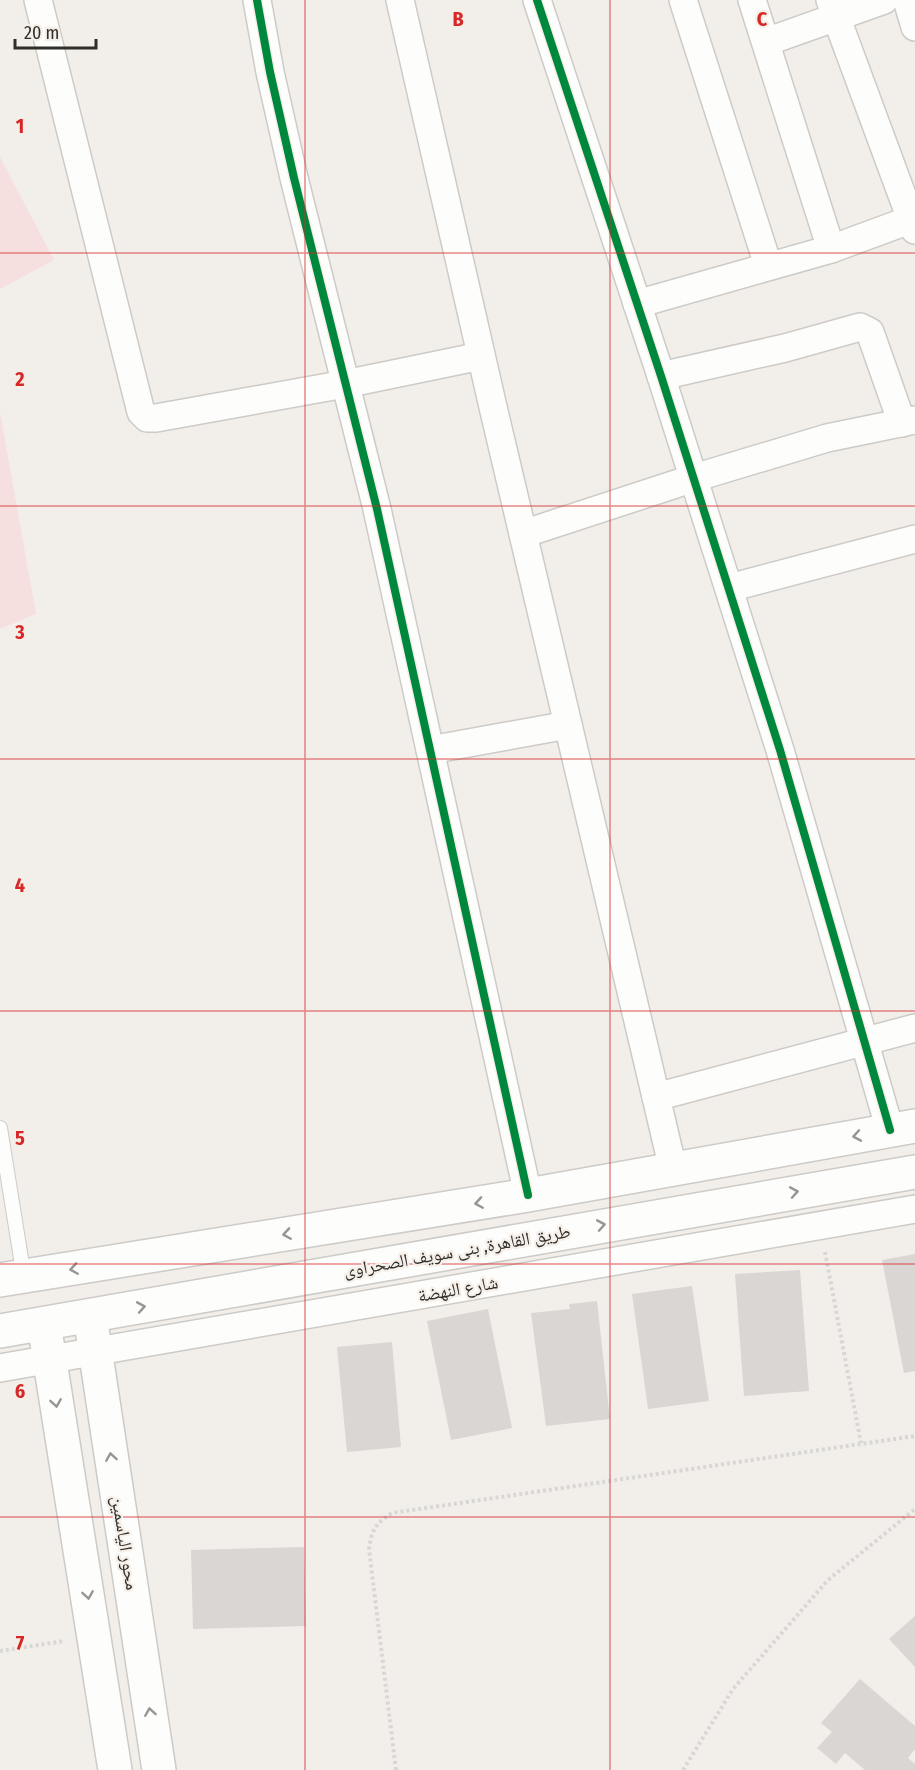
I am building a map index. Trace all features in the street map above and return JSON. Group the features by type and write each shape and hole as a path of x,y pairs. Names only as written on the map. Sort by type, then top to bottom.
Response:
{"main road":[{"path":"12,1279 528,1195 903,1128"},
{"name":"طريق القاهرة, بنى سويف الصحراوى","path":"0,1331 915,1172"},
{"name":"محور الياسمين","path":"90,1316 159,1770"},
{"path":"44,1324 115,1770"}],"street":[{"path":"38,0 141,412 147,418 345,384 481,356"},
{"path":"257,0 275,93 377,509 528,1195"},
{"path":"400,0 481,356 673,1169"},
{"path":"537,0 729,588 813,859 865,1042 903,1128"},
{"path":"683,0 768,265"},
{"path":"752,0 831,249"},
{"path":"766,42 833,8 884,0"},
{"path":"908,0 915,27"},
{"path":"637,304 831,249 914,222 833,8"},
{"path":"523,534 694,478 827,438 909,422 870,332 860,327 785,348 661,376"},
{"path":"729,588 915,539"},
{"path":"430,750 568,725"},
{"path":"656,1097 915,1029"},
{"name":"شارع النهضة","path":"0,1368 915,1209"}],"lane":[{"path":"0,1128 12,1279"}],"path":[{"path":"820,1225 861,1443"},
{"path":"396,1770 369,1549 371,1534 379,1521 392,1513 915,1436"},
{"path":"683,1770 733,1689 828,1580 915,1509"},
{"path":"0,1651 94,1637"}],"shaded area":[{"path":"0,157 54,260 0,289"},
{"path":"0,412 36,614 0,629"}],"building":[{"path":"915,1254 915,1371 904,1373 882,1260"},
{"path":"800,1270 809,1391 744,1396 735,1274"},
{"path":"692,1286 709,1401 648,1409 632,1294"},
{"path":"597,1301 610,1419 546,1426 531,1313 570,1309 569,1304"},
{"path":"488,1309 512,1428 451,1440 427,1321"},
{"path":"392,1342 401,1447 347,1452 337,1347"},
{"path":"304,1547 306,1626 193,1629 191,1550"},
{"path":"915,1616 915,1667 889,1639"},
{"path":"860,1679 915,1726 915,1749 908,1758 915,1764 915,1770 865,1770 845,1753 836,1764 817,1748 832,1732 821,1723"}],"cycle path":[{"path":"257,0 270,72 294,178 377,509 528,1195"},
{"path":"537,0 661,376 780,750 890,1130"}]}
